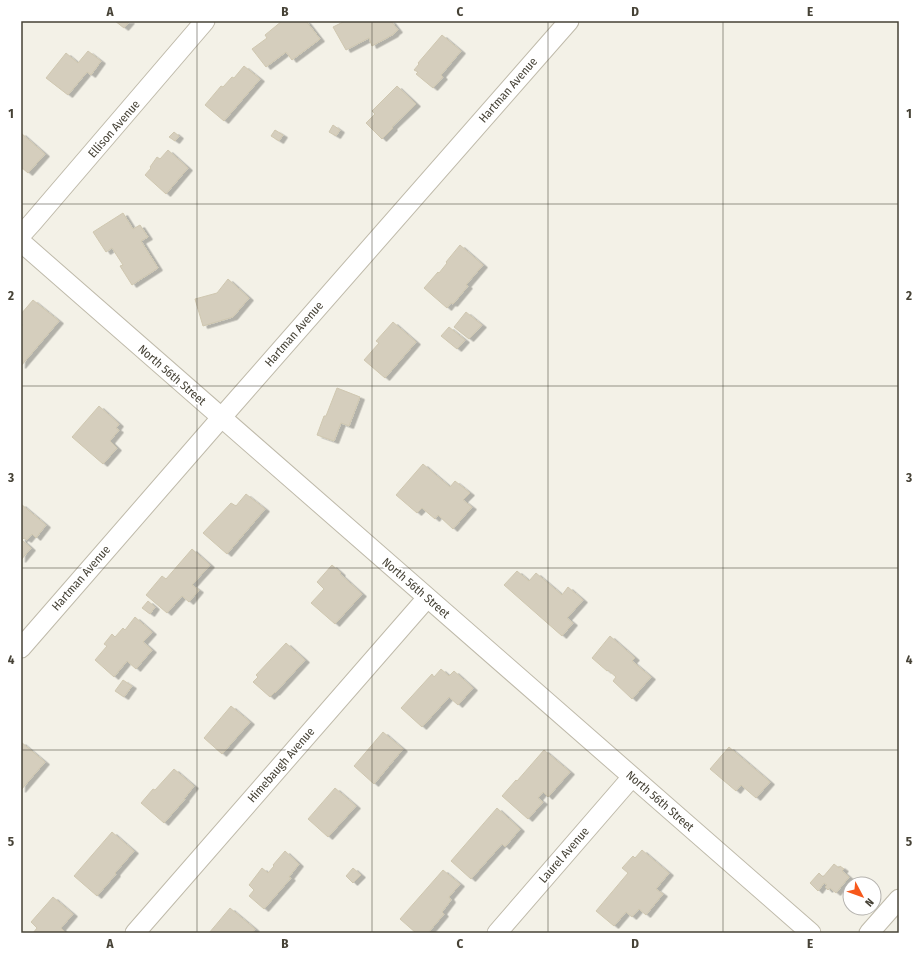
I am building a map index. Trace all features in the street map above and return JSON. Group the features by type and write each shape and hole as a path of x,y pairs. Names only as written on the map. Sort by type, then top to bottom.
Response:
{"street":[{"name":"Ellison Avenue","path":"21,236 205,21"},
{"name":"Hartman Avenue","path":"21,648 569,21"},
{"name":"North 56th Street","path":"21,242 811,933"},
{"name":"Himebaugh Avenue","path":"135,933 427,598"},
{"name":"Laurel Avenue","path":"497,933 632,777"},
{"path":"869,933 899,899"}],"building":[{"path":"115,21 130,21 124,28"},
{"path":"282,21 306,21 320,39 292,60 286,52 266,67 252,49 267,38 265,35"},
{"path":"345,21 391,21 398,30 394,34 372,46 369,38 346,50 333,27"},
{"path":"442,35 461,51 441,75 443,77 433,88 416,74 418,72 414,70 419,64 418,63"},
{"path":"88,51 101,61 91,75 87,72 68,95 46,78 66,53 78,63"},
{"path":"244,66 260,79 224,121 205,105 221,86 223,87 232,77 234,78"},
{"path":"397,86 416,104 382,139 366,123 375,114 372,111"},
{"path":"333,125 340,130 336,136 329,132"},
{"path":"275,130 283,135 279,141 271,136"},
{"path":"174,132 179,136 175,141 169,137"},
{"path":"21,133 45,154 28,173 21,167"},
{"path":"168,150 188,168 166,194 145,175 157,157 160,159"},
{"path":"123,213 133,229 140,225 148,237 141,241 158,268 132,285 120,266 123,265 112,248 106,252 93,232"},
{"path":"460,245 483,265 466,285 468,286 453,304 451,303 447,308 424,288 438,272 439,273"},
{"path":"228,279 249,298 233,317 203,326 195,299 217,293"},
{"path":"33,300 59,321 21,366 21,327 23,325 21,323 21,314"},
{"path":"466,312 482,325 469,339 454,327"},
{"path":"393,322 416,342 385,378 364,360 379,343 376,341"},
{"path":"449,327 465,340 457,349 441,336"},
{"path":"337,388 360,397 349,426 341,423 334,441 317,435"},
{"path":"99,406 119,424 116,428 119,430 110,441 117,448 103,464 72,437"},
{"path":"423,464 450,487 455,481 470,493 463,500 472,507 453,529 438,515 435,519 422,508 417,513 396,495"},
{"path":"246,494 265,509 227,554 203,533 231,503 236,506"},
{"path":"21,504 46,525 36,538 32,534 27,540 24,538 22,540 31,548 21,560"},
{"path":"192,549 210,565 192,585 199,590 189,602 182,596 167,613 146,595 162,576 166,579"},
{"path":"332,565 362,594 335,624 311,603 324,589 317,582"},
{"path":"517,571 529,581 536,573 562,595 568,587 583,600 567,618 573,623 562,636 504,585"},
{"path":"148,601 155,607 150,614 142,608"},
{"path":"135,617 152,632 143,642 152,650 136,669 127,661 114,677 95,660 107,646 104,644 112,634 115,637 123,628 125,630"},
{"path":"610,636 635,658 632,661 651,677 632,699 613,681 616,677 592,658"},
{"path":"286,643 305,660 270,697 253,682 258,677 256,675"},
{"path":"441,669 449,676 454,671 473,688 458,705 449,697 422,727 401,708 432,674 434,677"},
{"path":"123,680 132,686 124,697 115,691"},
{"path":"231,706 250,722 222,754 204,738"},
{"path":"383,732 403,749 374,784 354,766"},
{"path":"21,742 45,762 21,790"},
{"path":"729,747 770,782 756,798 741,785 736,791 710,769"},
{"path":"544,750 570,772 548,797 543,792 538,798 543,802 528,819 502,796"},
{"path":"174,769 194,786 164,823 141,803"},
{"path":"335,788 356,806 328,837 308,819"},
{"path":"497,808 520,829 505,847 502,844 471,879 451,861"},
{"path":"112,832 134,851 97,896 74,876"},
{"path":"642,850 669,873 656,889 663,894 646,915 639,909 632,917 626,912 614,926 596,911 628,873 622,868 633,856 635,858"},
{"path":"285,851 299,864 289,877 291,878 264,909 249,896 254,890 249,885 262,868 268,873"},
{"path":"834,864 839,868 840,866 844,869 842,871 848,876 842,876 842,886 836,893 830,888 828,890 825,887 827,885 824,883 818,891 810,883 819,873 823,877"},
{"path":"353,868 361,875 353,883 346,876"},
{"path":"443,870 460,884 449,897 451,900 442,912 444,914 428,933 416,933 400,919"},
{"path":"53,897 73,914 61,928 66,933 33,933 37,928 31,922"},
{"path":"230,908 255,929 252,933 209,933"}]}
